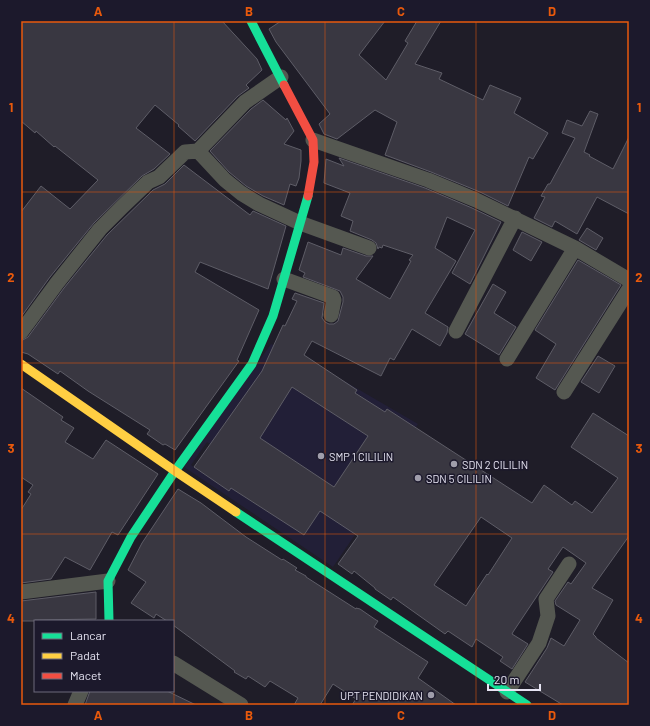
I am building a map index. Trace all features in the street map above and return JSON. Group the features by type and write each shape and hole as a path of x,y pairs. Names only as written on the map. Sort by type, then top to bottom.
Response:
{"street":[{"path":"108,620 108,581 131,537 175,471 252,364 273,316 310,189 314,162 313,140 251,21"},
{"path":"21,332 57,283 100,229 122,207 148,182 159,177 185,152 198,151 245,102 281,77"},
{"path":"313,140 428,180 476,200 575,248 629,280"},
{"path":"198,151 225,180 241,193 259,204 300,223 369,248"},
{"path":"456,331 515,218"},
{"path":"507,359 575,248"},
{"path":"284,279 333,297 334,300 331,315"},
{"path":"564,392 629,289"},
{"path":"21,364 175,471 527,705"},
{"path":"507,692 539,643 548,616 546,599 569,564"},
{"path":"21,592 108,581"},
{"path":"174,664 241,705"},
{"path":"75,705 81,692"}],"shaded area":[{"name":"SMP 1 CILILIN","path":"271,344 320,367 418,424 398,454 371,511 333,567 184,467","holes":["316,367 385,412 387,409 353,532 272,446 334,487 368,436 300,392","302,371 266,429 239,413","225,422 264,447 213,442","207,442 227,457 211,479 191,465","251,475 275,492 263,509 239,493","315,519 304,535 286,523"]}],"building":[{"path":"21,21 222,21 257,59 262,70 246,85 249,88 238,96 195,141 155,105 136,128 170,154 154,169 142,176 94,223 50,277 21,317 21,212 41,186 70,209 98,180 21,121"},
{"path":"281,21 385,21 359,55 386,80 408,43 405,41 417,21 441,21 415,64 442,73 439,79 483,100 490,85 521,98 514,113 548,133 533,159 529,157 508,206 480,192 385,155 397,122 375,110 337,139 324,134 319,124 330,114 276,42 269,29"},
{"path":"263,100 286,120 287,118 294,131 284,144 301,150 299,178 296,186 290,184 284,205 263,196 246,186 229,172 210,151 251,109"},
{"path":"590,111 598,114 584,152 590,155 589,156 613,169 629,137 629,214 597,197 577,234 555,221 552,227 534,218 545,197 541,196 548,184 550,184 575,138 562,133 567,120 582,126"},
{"path":"339,158 425,188 501,222 470,284 452,273 475,230 447,217 435,248 456,261 425,313 448,327 447,333 440,346 412,329 394,360 390,358 381,376 312,341 304,355 357,390 355,393 385,412 387,409 532,503 544,485 572,505 575,501 592,513 618,478 571,447 593,413 629,436 629,536 592,588 613,600 593,634 596,638 629,663 629,705 563,705 525,682 547,648 551,638 564,646 580,620 556,605 555,601 568,582 571,584 586,563 563,547 548,569 553,572 512,634 528,644 512,669 500,661 503,657 476,639 472,647 448,631 445,634 393,597 391,600 375,589 354,571 352,574 338,564 358,536 320,511 304,535 231,488 229,491 194,467 262,371 283,325 285,326 297,301 292,299 295,293 324,303 322,318 325,322 334,324 338,321 343,302 343,297 340,291 303,277 305,273 299,270 308,242 341,255 343,248 366,256 373,256 356,279 390,299 411,261 409,260 413,255 383,245 382,248 379,247 378,249 376,243 372,240 350,231 353,221 341,216 350,193 324,183 326,159 344,166","holes":["292,387 368,436 334,487 260,438","481,517 512,538 466,606 434,585"]},
{"path":"184,165 250,215 253,211 286,226 268,289 200,262 195,272 259,310 237,360 239,361 175,450 165,444 163,445 147,434 150,430 88,391 60,371 58,374 28,354 21,352 21,341 28,337 64,288 107,235 153,190 165,184"},
{"path":"587,228 603,238 596,250 579,240"},
{"path":"522,232 542,242 531,261 513,250"},
{"path":"578,260 621,285 555,390 536,378 556,344 535,330"},
{"path":"493,284 506,292 494,313 516,327 499,355 465,334"},
{"path":"598,356 615,366 599,393 581,382"},
{"path":"21,388 63,417 61,420 74,428 65,442 93,459 106,440 158,474 118,535 112,532 90,570 65,557 51,579 21,583 21,510 31,494 28,492 33,485 21,477"},
{"path":"178,489 201,503 246,537 297,568 295,570 356,609 360,609 378,621 374,627 428,662 418,678 456,705 352,705 356,699 333,684 320,705 294,705 298,698 270,681 265,687 248,676 246,679 234,672 235,671 174,626 174,620 165,620 156,614 154,618 131,603 146,582 128,570 142,543"},
{"path":"96,592 96,619 21,621 21,601"},
{"path":"90,692 169,692 196,705 85,705"}],"traffic: fast":[{"path":"251,21 284,85"},
{"path":"109,620 108,581 131,537 175,471 252,364 273,316 308,196"},
{"path":"236,512 527,705"}],"traffic: slow":[{"path":"21,364 236,512"}],"traffic: jam":[{"path":"284,85 313,140 314,162 308,196"}],"place":[{"name":"SMP 1 CILILIN","path":"321,456"},
{"name":"SDN 2 CILILIN","path":"454,464"},
{"name":"SDN 5 CILILIN","path":"418,478"},
{"name":"UPT PENDIDIKAN","path":"431,695"}]}
